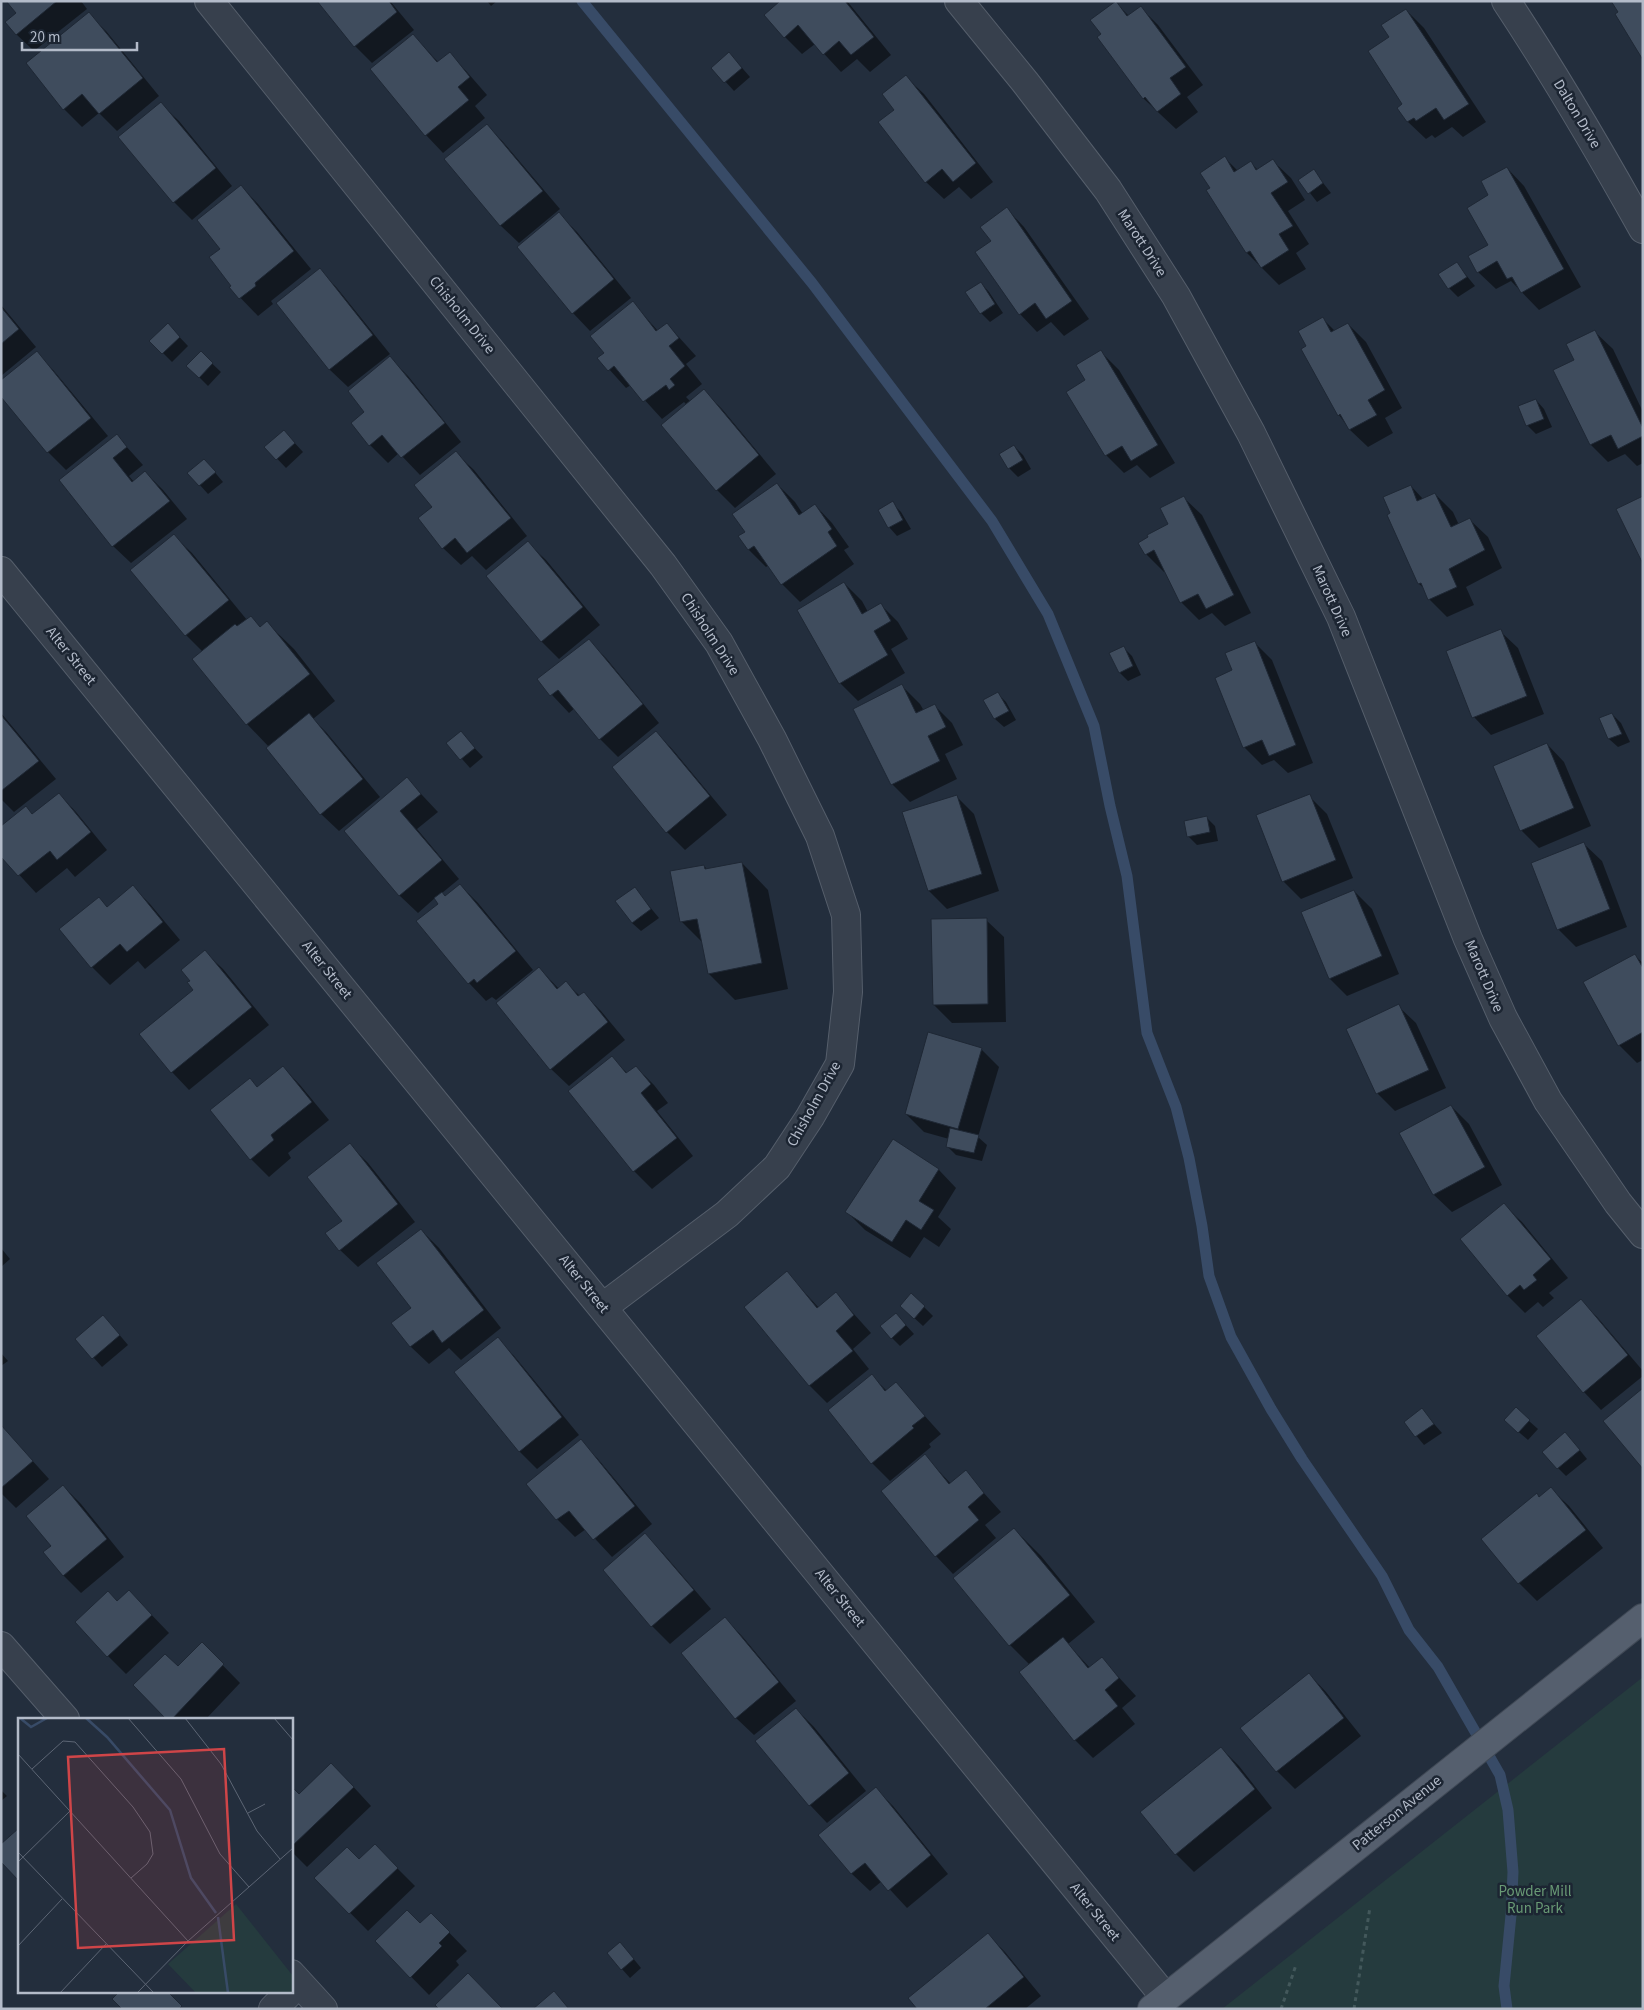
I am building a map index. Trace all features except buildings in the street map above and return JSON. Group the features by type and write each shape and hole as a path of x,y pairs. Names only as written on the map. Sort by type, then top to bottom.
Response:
{"main road":[{"name":"Patterson Avenue","path":"1159,2003 1643,1618"}],"street":[{"name":"Chisholm Drive","path":"209,1 657,557 719,643 772,739 820,836 846,915 848,992 840,1064 810,1116 777,1167 727,1214 603,1308"},
{"name":"Marott Drive","path":"959,1 1025,82 1108,190 1176,296 1251,433 1340,617 1468,939 1503,1018 1548,1101 1618,1203 1643,1234"},
{"name":"Dalton Drive","path":"1506,1 1603,157 1643,230"},
{"name":"Alter Street","path":"1,570 603,1308 1159,2003"},
{"path":"1,1646 65,1718"},
{"path":"293,1985 323,2009"},
{"path":"273,2009 287,1992"}],"path":[{"path":"1354,2009 1370,1907"},
{"path":"1281,2009 1296,1964"}],"green space":[{"name":"Powder Mill Run Park","path":"1643,1677 1643,2009 1222,2009"}],"waterway":[{"path":"582,1 812,283 992,521 1048,614 1094,726 1110,806 1127,876 1147,1033 1176,1107 1189,1158 1209,1276 1231,1337 1271,1409 1302,1459 1382,1576 1409,1630 1438,1667 1500,1775 1508,1810 1513,1872 1504,1986 1507,2009"}]}
